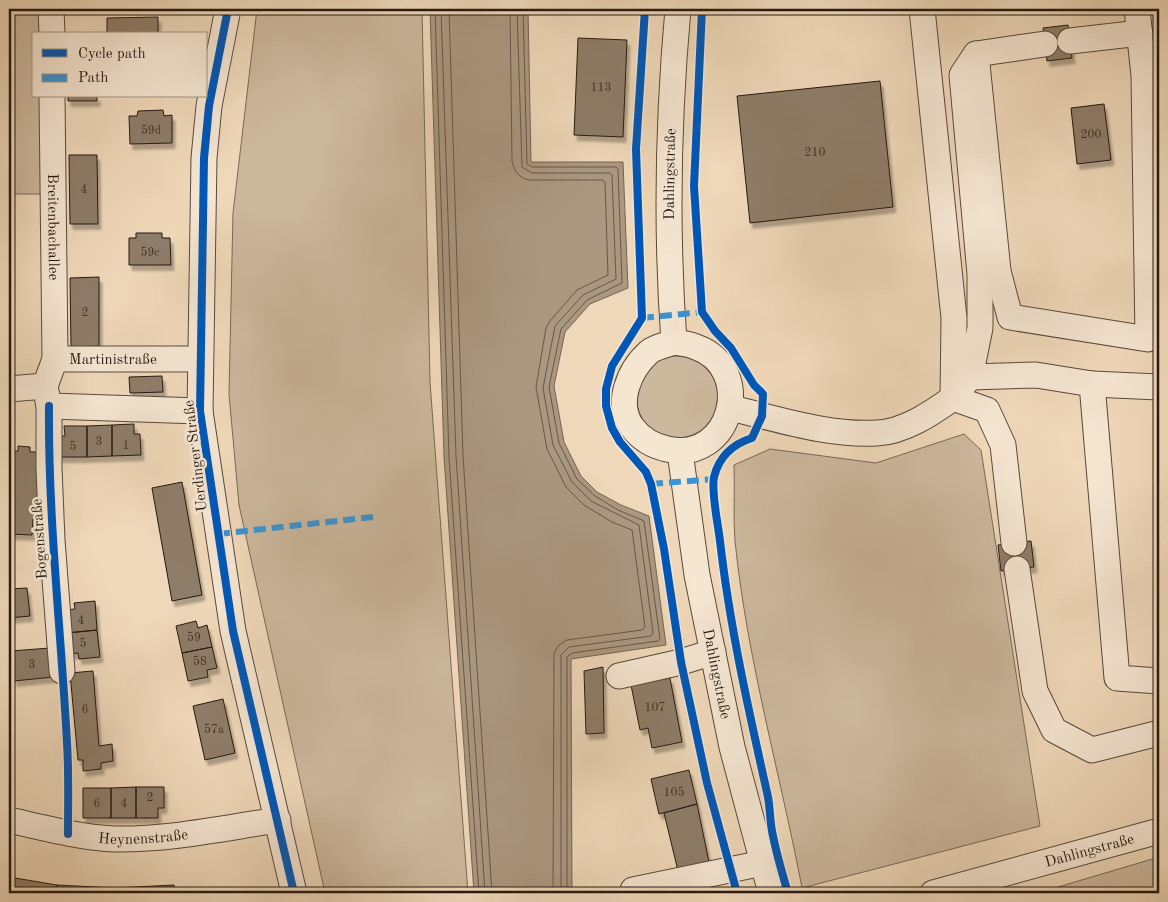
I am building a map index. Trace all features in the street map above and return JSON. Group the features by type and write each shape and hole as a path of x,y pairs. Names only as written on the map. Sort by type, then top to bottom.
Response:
{"street":[{"path":"51,9 52,32"},
{"name":"Uerdinger Straße","path":"228,9 209,106 204,158 200,411 233,631 294,893"},
{"name":"Dahlingstraße","path":"674,342 670,199 674,54 678,9"},
{"path":"922,9 954,318 953,398"},
{"path":"976,54 998,271 1010,317 1148,339 1152,76 1140,33 1137,9"},
{"path":"1070,42 1140,33"},
{"path":"731,408 831,430 879,433 910,424 953,398 970,377 980,328 980,274 962,75 976,54 1045,44"},
{"name":"Breitenbachallee","path":"52,98 55,359"},
{"path":"674,342 698,347 717,361 727,376 731,395 731,408 719,433 701,447 680,452 652,446 632,427 624,403 630,374 650,351 674,342"},
{"name":"Martinistraße","path":"47,396 55,359 200,359"},
{"path":"970,377 1036,374 1092,384 1159,387"},
{"path":"1092,384 1117,678 1159,681"},
{"path":"9,389 47,396 200,411"},
{"name":"Bogenstraße","path":"47,396 49,477 62,671"},
{"path":"953,398 987,410 1003,445 1014,543"},
{"name":"Dahlingstraße","path":"680,452 697,575 732,747 771,893"},
{"path":"1017,569 1034,691 1054,730 1092,750 1159,733"},
{"path":"619,676 681,662 713,652"},
{"name":"Heynenstraße","path":"9,820 68,834 115,839 166,836 278,820"},
{"name":"Dahlingstraße","path":"933,893 1159,831"},
{"path":"633,890 763,863"}],"shaded area":[{"path":"9,9 42,9 43,32 32,32 32,98 43,98 44,194 9,194"},
{"path":"257,9 422,9 430,382 468,893 325,893 239,505 229,394 233,213"},
{"path":"677,356 693,359 706,368 715,381 718,397 715,413 706,426 693,435 677,438 661,435 648,426 639,413 636,397 639,381 648,368 661,359"},
{"path":"964,434 981,450 1040,826 802,888 747,629 735,541 734,465 770,449 876,463"},
{"path":"1159,857 1159,893 1038,893"}],"water":[{"path":"430,9 528,9 531,162 623,162 628,288 590,304 565,332 554,386 564,442 581,476 597,492 621,505 649,516 666,645 571,659 572,893 474,893 444,457"}],"building":[{"path":"158,17 158,32 107,32 107,18"},
{"path":"1068,25 1072,58 1047,61 1043,28"},
{"path":"578,38 627,40 623,137 574,135"},
{"path":"880,81 893,207 750,223 737,96"},
{"path":"68,98 97,98 97,101 68,101"},
{"path":"1104,104 1111,160 1077,164 1071,108"},
{"path":"163,110 164,116 172,115 172,143 130,144 129,116 137,116 138,111"},
{"path":"69,155 97,155 98,224 70,224"},
{"path":"136,233 162,233 162,238 170,238 171,265 129,265 129,238 136,238"},
{"path":"99,277 99,346 71,347 70,278"},
{"path":"162,376 163,392 130,393 129,377"},
{"path":"134,424 134,434 140,434 141,455 112,456 112,425"},
{"path":"112,425 112,456 87,457 87,426"},
{"path":"64,426 87,426 87,457 59,457 58,436 65,436"},
{"path":"18,446 30,447 30,452 41,452 40,519 33,519 32,535 9,534 9,451 18,451"},
{"path":"182,482 202,595 172,601 152,488"},
{"path":"1031,541 1034,567 1001,571 998,545"},
{"path":"27,588 30,616 9,618 9,589"},
{"path":"95,601 97,630 67,633 65,610 75,609 74,603"},
{"path":"196,621 198,628 207,625 212,647 182,653 176,626"},
{"path":"97,630 100,657 79,659 78,653 69,654 67,633"},
{"path":"212,647 217,668 207,670 208,677 188,681 182,653"},
{"path":"50,648 53,677 14,681 11,651"},
{"path":"603,667 604,733 586,734 584,671"},
{"path":"93,671 99,746 112,744 113,761 101,763 101,769 83,771 83,760 78,760 70,673"},
{"path":"670,678 682,742 652,748 648,728 640,730 631,685"},
{"path":"223,699 235,753 205,760 193,706"},
{"path":"689,770 697,804 659,814 651,779"},
{"path":"136,787 164,787 164,808 158,808 158,818 136,818"},
{"path":"136,787 136,818 111,818 111,788"},
{"path":"83,788 111,788 111,818 83,818"},
{"path":"697,804 710,867 679,875 664,813"},
{"path":"9,877 57,885 56,893 9,893"},
{"path":"57,885 115,888 115,893 56,893"},
{"path":"174,885 175,893 115,893 115,888"}],"marked path":[{"path":"642,318 702,312"},
{"path":"651,484 714,479"},
{"path":"218,534 373,517"}],"cycle path":[{"path":"228,9 209,106 204,158 200,411 233,631 294,893"},
{"path":"645,9 636,149 642,318 612,366 606,389 606,406 612,428 620,442 646,472 651,484 664,549 681,662 707,783 737,893"},
{"path":"702,9 694,186 702,312 715,331 731,348 754,385 763,394 762,416 752,438 733,448 719,463 713,484 714,500 724,573 747,702 768,797 771,827 788,893"},
{"path":"49,406 53,532 68,754 68,834"}]}
